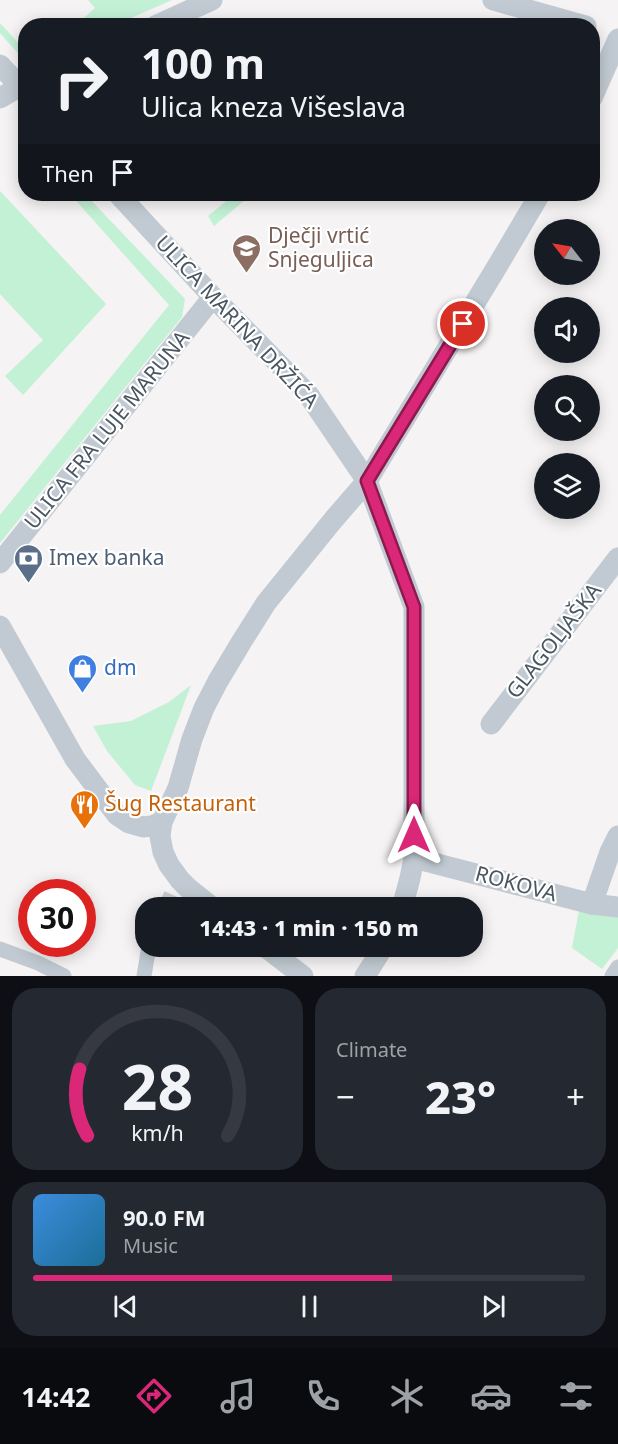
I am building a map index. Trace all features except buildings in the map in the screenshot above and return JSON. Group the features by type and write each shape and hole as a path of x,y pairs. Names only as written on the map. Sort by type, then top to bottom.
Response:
{"street":[{"path":"173,18 212,0"},
{"path":"493,0 557,18"},
{"path":"600,29 618,34"},
{"path":"600,80 618,39"},
{"path":"0,65 18,82"},
{"path":"0,98 18,89"},
{"name":"ULICA MARINA DRŽIĆA","path":"124,201 213,297 308,394 367,481 414,607 414,858 405,897"},
{"path":"199,897 188,888 176,886 163,852 160,836 162,822 178,788 192,739 204,708 266,603 333,519 367,481 536,201"},
{"name":"ULICA FRA LUJE MARUNA","path":"0,563 213,297"},
{"name":"GLAGOLJAŠKA","path":"491,724 618,558"},
{"path":"0,626 75,759 117,815 129,824 143,827 162,822"},
{"path":"592,904 618,836"},
{"name":"ROKOVA","path":"414,858 592,904 618,907"},
{"path":"0,949 38,963 64,976"},
{"path":"144,976 147,957"},
{"path":"278,957 303,976"},
{"path":"365,976 377,957"},
{"path":"612,976 618,967"}],"green space":[{"path":"88,0 172,0 131,18 84,18 95,8"},
{"path":"0,23 18,43 18,53 0,33"},
{"path":"0,191 106,304 23,395 5,376 43,340 0,294"},
{"path":"76,201 92,201 185,299 182,317 0,543 0,515 169,305"},
{"path":"226,201 244,201 214,226 208,216"},
{"path":"191,685 151,791 135,785 107,751 93,726 131,721 169,702"},
{"path":"579,910 618,917 618,948 602,969 572,948"}],"tunnel":[{"path":"170,897 172,893"}],"place":[{"name":"Dječji vrtić Snjeguljica","path":"247,274"},
{"name":"Imex banka","path":"28,584"},
{"name":"dm","path":"83,694"},
{"name":"Šug Restaurant","path":"84,830"}],"route":[{"path":"414,835 414,607 367,481 463,324"}]}
